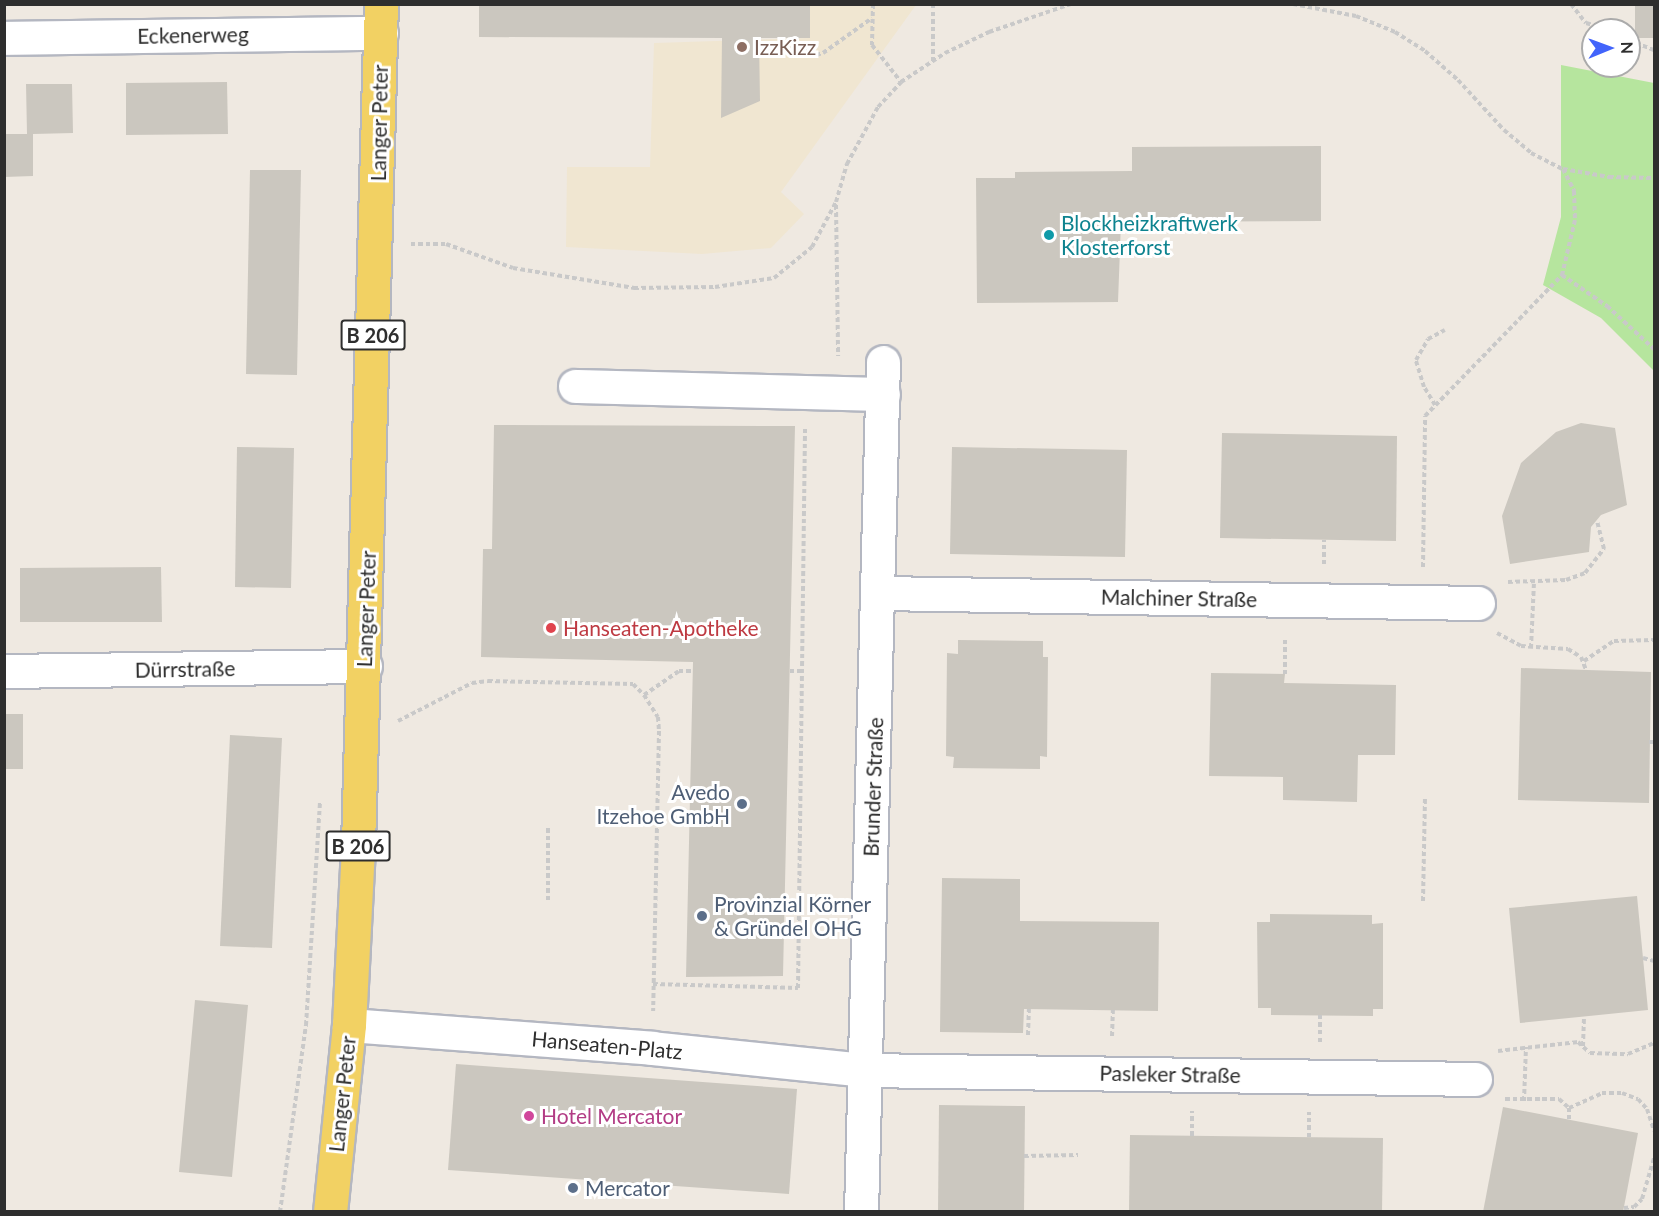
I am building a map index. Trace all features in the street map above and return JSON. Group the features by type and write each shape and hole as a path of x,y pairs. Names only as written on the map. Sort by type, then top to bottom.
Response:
{"main road":[{"name":"Langer Peter","path":"330,1212 349,1025 365,666 381,19"}],"street":[{"name":"Eckenerweg","path":"4,38 381,19"},
{"path":"575,386 806,392 883,378"},
{"name":"Brunder Straße","path":"861,1212 880,592 883,378"},
{"name":"Malchiner Straße","path":"880,592 1478,603"},
{"name":"Dürrstraße","path":"4,671 365,666"},
{"name":"Hanseaten-Platz","path":"349,1025 652,1048 864,1070"},
{"name":"Pasleker Straße","path":"864,1070 1475,1078"}],"path":[{"path":"873,4 872,45 901,82"},
{"path":"933,4 933,61"},
{"path":"407,244 446,244 513,268 580,282 634,288 715,287 774,278 812,247 836,202 846,164 878,107 901,82 933,61 989,32 1071,4"},
{"path":"1293,4 1356,16 1395,32 1425,51 1458,80 1513,138 1563,169 1609,177 1654,178"},
{"path":"1571,4 1582,18"},
{"path":"770,47 792,45 816,55 823,53 872,18"},
{"path":"1430,603 1423,570 1425,416 1562,275 1575,220 1574,191 1563,169"},
{"path":"836,202 838,362 883,378"},
{"path":"1562,275 1607,306 1654,349"},
{"path":"1435,405 1424,387 1416,360 1428,339 1445,330"},
{"path":"653,984 798,988 806,392"},
{"path":"1586,670 1584,661 1568,649 1531,648 1508,642 1499,634 1478,603 1500,584 1566,580 1585,573 1604,549 1596,521"},
{"path":"1531,648 1534,582"},
{"path":"1584,661 1614,641 1654,640"},
{"path":"790,670 801,671"},
{"path":"644,695 679,671 692,671"},
{"path":"398,722 472,683 488,681 633,684 644,695 658,717 659,731 652,1048"},
{"path":"1423,901 1425,798"},
{"path":"548,828 548,900"},
{"path":"1643,958 1654,961"},
{"path":"1583,1047 1584,1017"},
{"path":"1569,1108 1552,1097 1524,1101 1501,1099 1475,1078 1492,1053 1578,1042 1594,1054 1628,1054 1654,1043"},
{"path":"1524,1101 1526,1047"},
{"path":"1569,1108 1602,1093 1622,1093 1638,1099 1647,1109 1654,1131"},
{"path":"1569,1108 1569,1119"},
{"path":"1024,1156 1078,1155"},
{"path":"1624,1208 1634,1207 1642,1199 1654,1158"}],"shaded area":[{"path":"810,5 916,5 781,192 804,214 771,248 702,254 566,247 567,167 650,167 654,43 809,38"}],"green space":[{"path":"1561,65 1581,69 1581,78 1628,78 1654,83 1654,371 1601,318 1543,285 1561,217"}],"building":[{"path":"479,4 810,4 810,38 759,38 760,101 721,118 722,38 479,37"},
{"path":"1635,4 1654,4 1654,38 1641,38 1641,18 1635,18"},
{"path":"227,82 228,134 126,135 126,83"},
{"path":"26,84 72,84 73,133 33,134 33,176 4,177 4,134 27,134"},
{"name":"Blockheizkraftwerk Klosterforst","path":"1321,146 1321,221 1121,222 1118,302 977,303 976,178 1015,178 1015,172 1132,171 1132,147"},
{"path":"250,170 301,170 297,375 246,374"},
{"path":"1581,423 1615,428 1627,505 1601,515 1591,527 1589,552 1510,564 1502,516 1521,463 1556,432"},
{"path":"494,425 795,426 783,976 686,977 693,662 481,657 483,549 492,549"},
{"path":"1222,433 1397,436 1396,541 1220,538"},
{"path":"237,447 294,448 291,588 235,587"},
{"path":"952,447 1127,450 1125,557 950,554"},
{"path":"161,567 162,622 20,622 20,568"},
{"path":"958,640 1043,641 1043,657 1048,657 1047,757 1040,756 1040,769 953,768 954,757 946,756 947,653 958,654"},
{"path":"1521,668 1651,672 1649,803 1518,800"},
{"path":"1211,673 1285,674 1284,683 1396,685 1395,755 1358,755 1357,802 1283,800 1283,777 1209,776"},
{"path":"4,714 23,714 23,769 4,769"},
{"path":"230,735 282,738 272,948 220,946"},
{"path":"942,878 1020,879 1020,921 1159,922 1158,1011 1024,1009 1023,1033 940,1032"},
{"path":"1637,896 1648,1010 1520,1023 1509,908"},
{"path":"1270,914 1372,915 1372,924 1383,923 1383,1009 1373,1009 1373,1016 1271,1015 1271,1008 1258,1008 1257,922 1270,922"},
{"path":"195,1000 248,1005 232,1177 179,1172"},
{"path":"456,1064 797,1089 789,1194 448,1170"},
{"path":"939,1105 1025,1106 1024,1212 938,1212"},
{"path":"1503,1107 1638,1133 1623,1212 1483,1212"},
{"path":"1130,1135 1383,1138 1382,1212 1129,1212"}],"place":[{"name":"IzzKizz","path":"742,47"},
{"name":"Blockheizkraftwerk Klosterforst","path":"1049,235"},
{"name":"Hanseaten-Apotheke","path":"551,628"},
{"name":"Avedo Itzehoe GmbH","path":"742,804"},
{"name":"Provinzial Körner & Gründel OHG","path":"702,916"},
{"name":"Hotel Mercator","path":"529,1116"},
{"name":"Mercator","path":"573,1188"}]}
